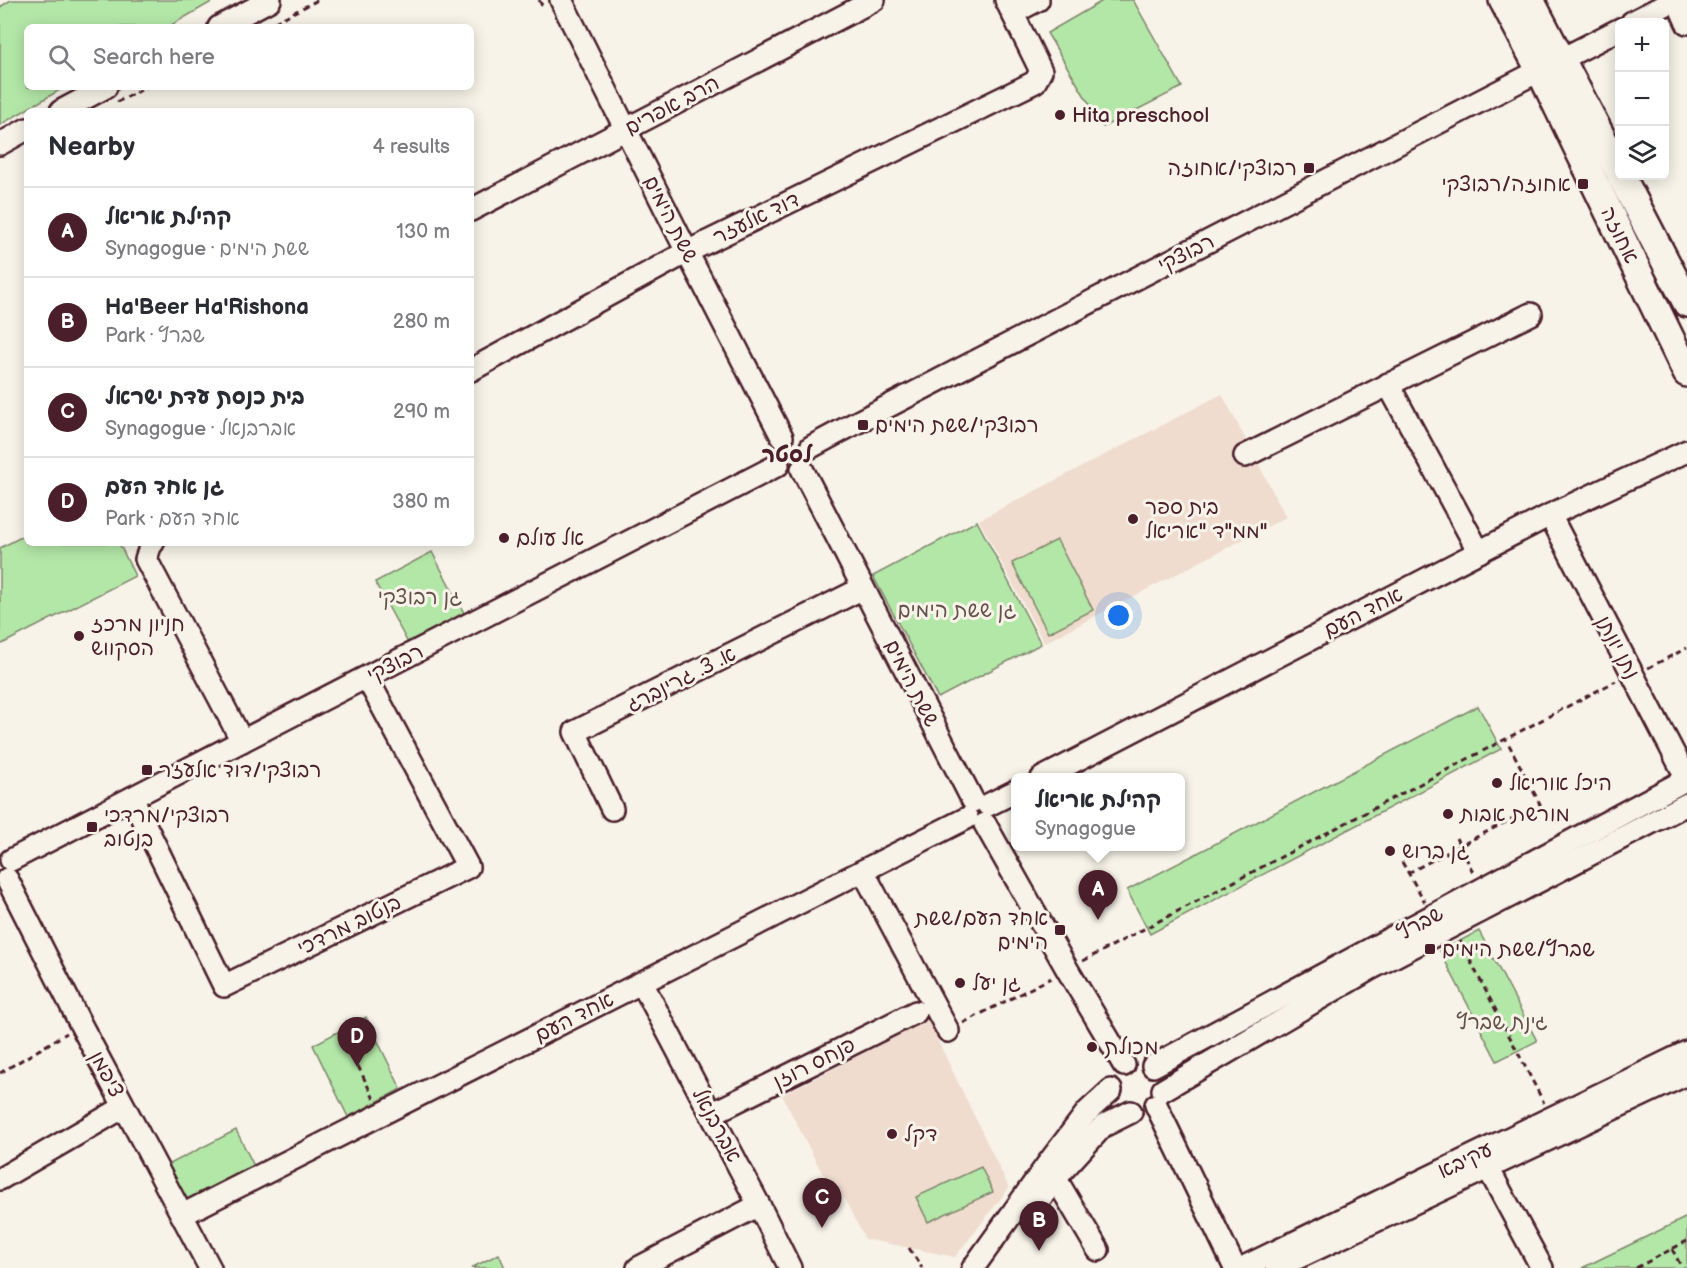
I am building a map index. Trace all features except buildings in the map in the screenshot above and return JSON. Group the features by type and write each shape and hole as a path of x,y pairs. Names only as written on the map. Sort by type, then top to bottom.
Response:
{"main road":[{"name":"אחוזה","path":"1503,0 1550,65 1615,166"},
{"name":"אחוזה","path":"1530,0 1550,65 1687,373"},
{"name":"אחוזה","path":"1623,180 1687,303"}],"street":[{"path":"225,24 270,0"},
{"name":"ששת הימים","path":"561,0 782,437"},
{"name":"הרב אפרים","path":"474,208 874,0"},
{"path":"1010,6 1038,0"},
{"path":"1640,18 1676,0 1687,23"},
{"name":"דוד אלעזר","path":"474,368 687,252 1035,82 1041,71 1010,6"},
{"name":"רבוצקי","path":"811,447 1615,32"},
{"path":"71,108 108,97"},
{"path":"0,144 24,131"},
{"path":"1245,456 1531,314"},
{"path":"1388,384 1479,552"},
{"path":"789,434 803,437 811,447 810,462 802,470 796,472 789,472 778,465 774,456 777,441 789,434"},
{"name":"אחד העם","path":"1050,773 1550,515 1687,451"},
{"name":"רבוצקי","path":"4,868 132,798 778,465"},
{"name":"ששת הימים","path":"802,470 978,812 1124,1065"},
{"name":"נתן יונתן","path":"1550,515 1687,779"},
{"path":"150,546 146,559 242,741"},
{"name":"א. צ. גרינברג","path":"612,809 575,732 863,588"},
{"name":"בנטוב מרדכי","path":"132,798 224,986 468,867 367,678"},
{"name":"שברץ","path":"1153,1066 1687,779"},
{"name":"אחד העם","path":"182,1215 1011,794"},
{"name":"שברץ","path":"1159,1097 1370,969 1687,804"},
{"name":"ציפמן","path":"4,868 81,1025 210,1268"},
{"path":"863,870 948,1031"},
{"name":"אברבנאל","path":"642,983 759,1204 790,1268"},
{"name":"פנחס רוזן","path":"711,1114 916,1012"},
{"name":"עקיבא","path":"1242,1268 1687,1052"},
{"path":"1133,1061 1153,1066 1162,1081 1159,1097 1149,1111 1140,1113 1123,1110 1111,1090 1116,1071 1133,1061"},
{"name":"עקיבא","path":"1276,1268 1687,1074"},
{"path":"973,1268 1087,1112 1111,1090"},
{"path":"1159,1097 1235,1268"},
{"path":"0,1179 124,1107"},
{"path":"987,1268 994,1255 1056,1179 1103,1126 1131,1112"},
{"path":"1488,1168 1542,1268"},
{"path":"1056,1179 1098,1250"},
{"path":"639,1268 759,1204"}],"path":[{"path":"271,24 318,0"},
{"path":"108,97 135,90"},
{"path":"948,1031 1506,739 1687,648"},
{"path":"1408,873 1540,804 1506,739"},
{"path":"1456,838 1482,890"},
{"path":"1402,862 1432,916"},
{"path":"1452,926 1551,1118"},
{"path":"0,1073 81,1025"},
{"path":"358,1066 381,1114"},
{"path":"1636,1268 1687,1241"},
{"path":"909,1248 922,1268"},
{"path":"1672,1249 1682,1268"}],"shaded area":[{"name":"בית ספר ממ\"ד \"אריאל\"","path":"1222,394 1286,517 1044,643 979,520"},
{"name":"דקל","path":"928,1020 1009,1188 955,1257 865,1239 836,1183 822,1173 782,1095"}],"green space":[{"path":"11,0 215,0 173,24 24,24 24,90 60,90 29,108 24,108 24,111 0,125 0,7"},
{"path":"1104,0 1133,0 1182,87 1103,127 1047,33"},
{"name":"גן ששת הימים","path":"977,521 1041,644 938,698 873,576"},
{"path":"24,536 24,546 120,546 135,576 0,645 0,548"},
{"path":"1057,540 1093,610 1048,633 1012,563"},
{"name":"גן רבוצקי","path":"432,552 464,613 408,643 375,582"},
{"path":"1478,706 1501,749 1150,934 1127,890"},
{"name":"גינת שברץ","path":"1479,931 1537,1041 1497,1061 1440,951"},
{"path":"366,1017 401,1089 348,1117 313,1045"},
{"path":"236,1130 256,1170 185,1207 164,1167"},
{"path":"981,1167 993,1192 928,1222 916,1197"},
{"path":"1687,1217 1687,1268 1582,1268"},
{"path":"499,1254 505,1268 471,1268"}],"place":[{"name":"Hita preschool","path":"1060,115"},
{"name":"רבוצקי/אחוזה","path":"1309,168"},
{"name":"אחוזה/רבוצקי","path":"1583,184"},
{"name":"רבוצקי/ששת הימים","path":"863,425"},
{"name":"בית ספר ממ\"ד \"אריאל\"","path":"1133,519"},
{"name":"אל עולם","path":"504,538"},
{"name":"חניון מרכז הסקווש","path":"79,636"},
{"name":"רבוצקי/דוד אלעזר","path":"147,770"},
{"name":"היכל אוריאל","path":"1497,783"},
{"name":"מורשת אבות","path":"1448,814"},
{"name":"רבוצקי/מרדכי בנטוב","path":"92,827"},
{"name":"גן ברוש","path":"1390,851"},
{"name":"קהילת אריאל","path":"1098,920"},
{"name":"אחד העם/ששת הימים","path":"1060,930"},
{"name":"שברץ/ששת הימים","path":"1430,949"},
{"name":"גן יעל","path":"960,983"},
{"name":"מכולת","path":"1092,1047"},
{"name":"גן אחד העם","path":"357,1067"},
{"name":"דקל","path":"892,1134"},
{"name":"בית כנסת עדת ישראל","path":"822,1228"},
{"name":"Ha'Beer Ha'Rishona","path":"1039,1251"}],"district":[{"name":"לסטר","path":"787,454"}]}
